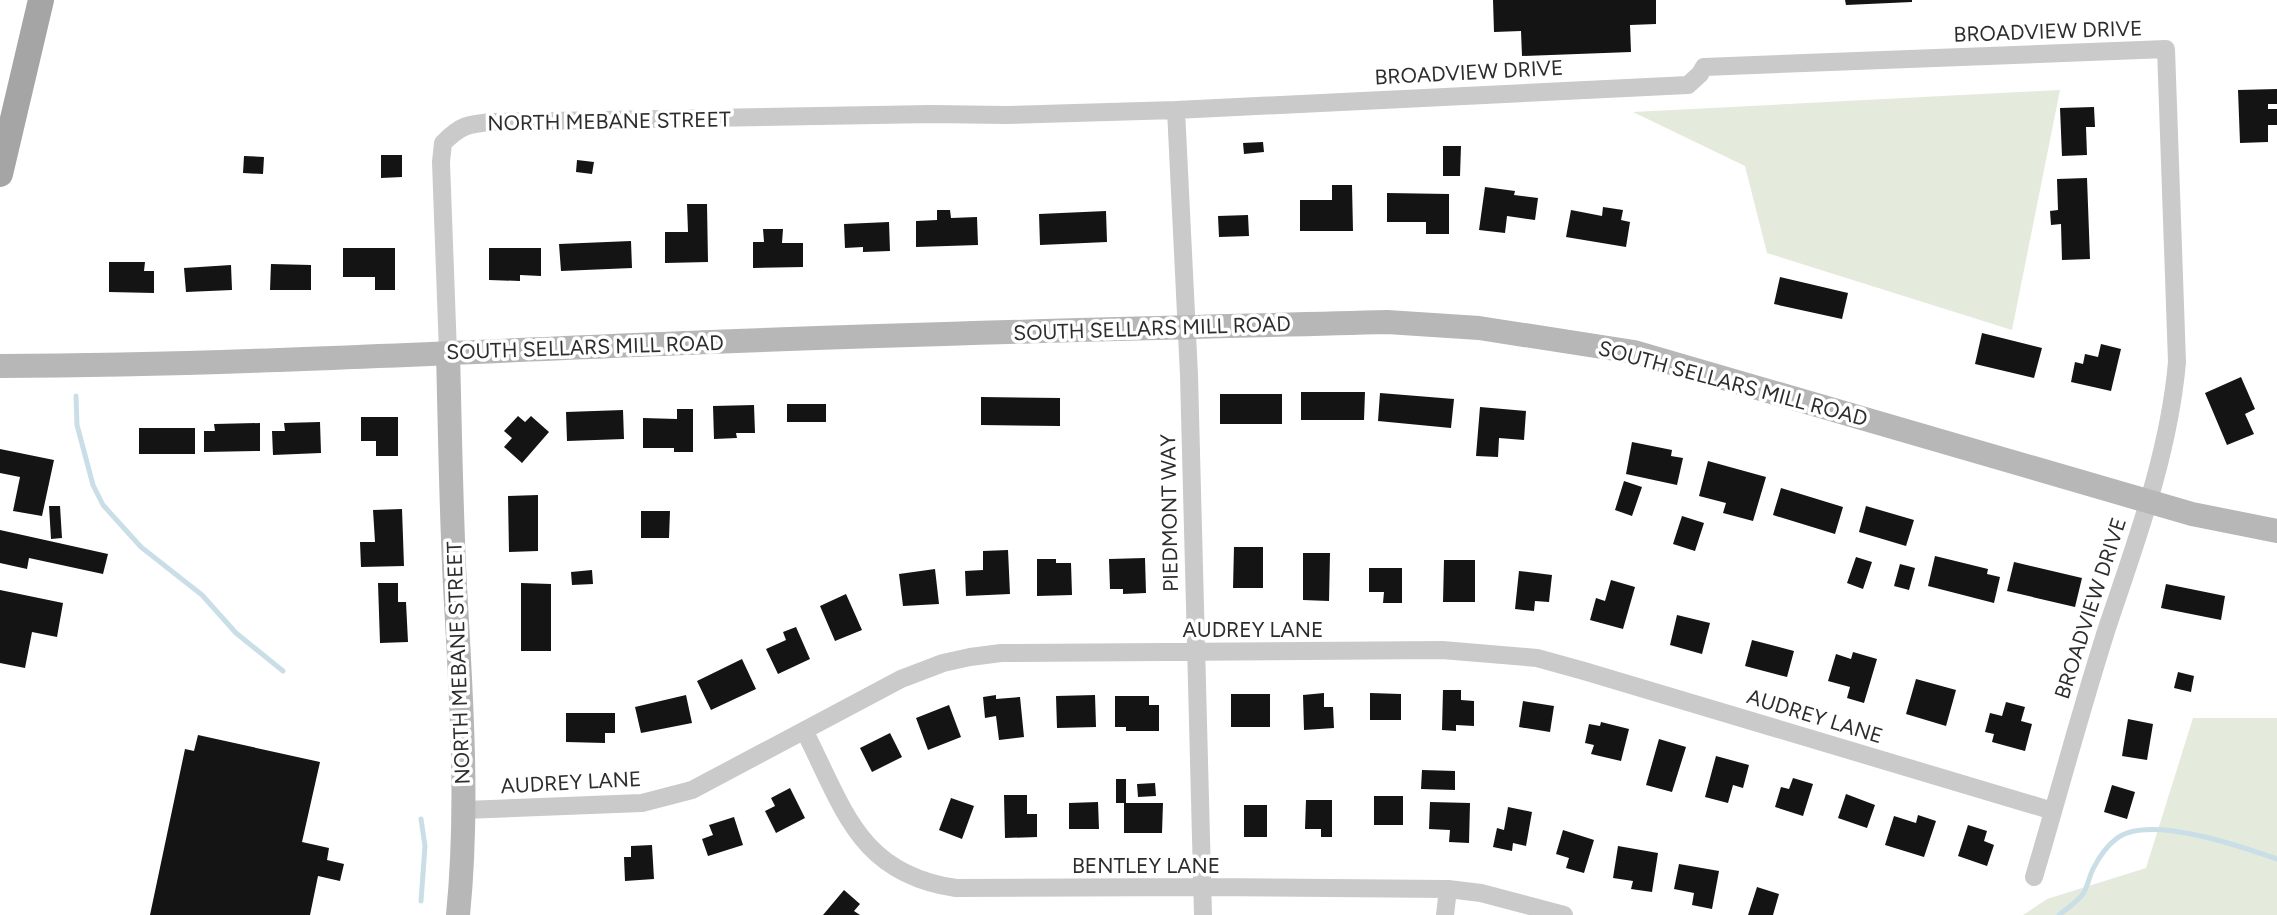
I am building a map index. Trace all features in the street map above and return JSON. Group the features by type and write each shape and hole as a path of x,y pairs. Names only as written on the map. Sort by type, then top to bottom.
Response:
{"main road":[{"path":"0,174 41,0"},
{"name":"SOUTH SELLARS MILL ROAD","path":"0,366 137,365 713,342 1186,327 1387,322 1479,328 1634,352 2148,501 2247,527 2277,531"},
{"name":"NORTH MEBANE STREET","path":"448,353 464,810 458,915"}],"street":[{"name":"BROADVIEW DRIVE","path":"1176,110 1688,85 1704,67 2166,49 2177,362 2174,394 2159,465 2073,736 2034,877"},
{"name":"PIEDMONT WAY","path":"1176,110 1186,327 1203,915"},
{"name":"NORTH MEBANE STREET","path":"448,353 441,162 443,143 467,124 1176,110"},
{"name":"AUDREY LANE","path":"464,810 642,803 692,790 901,679 943,663 970,657 1001,653 1442,650 1537,658 2053,811"},
{"name":"BENTLEY LANE","path":"805,732 854,831 882,860 905,875 931,885 956,888 1448,889 1482,893 1564,915"},
{"path":"1445,915 1448,889"}],"shaded area":[{"path":"2060,90 2012,330 1767,253 1745,166 1633,112"},
{"path":"2193,718 2277,718 2277,915 2023,915 2047,899 2146,868"}],"building":[{"path":"1493,0 1656,0 1656,24 1630,25 1631,52 1522,56 1521,31 1494,32"},
{"path":"1845,0 1912,0 1912,2 1846,5"},
{"path":"2277,89 2277,104 2268,104 2268,109 2277,109 2277,125 2268,125 2268,142 2240,143 2238,90"},
{"path":"2094,107 2095,127 2086,127 2087,155 2062,156 2060,108"},
{"path":"1263,142 1264,152 1244,154 1243,143"},
{"path":"1443,146 1461,146 1460,176 1443,176"},
{"path":"381,155 402,155 402,177 381,178"},
{"path":"244,156 264,157 263,174 243,173"},
{"path":"577,160 594,162 592,174 576,172"},
{"path":"2087,178 2090,259 2062,260 2061,224 2051,225 2050,211 2058,210 2057,179"},
{"path":"1332,185 1352,185 1353,231 1300,231 1300,200 1332,200"},
{"path":"1485,187 1515,191 1514,195 1538,198 1535,220 1507,216 1505,233 1479,230"},
{"path":"1387,193 1449,194 1449,234 1426,234 1426,222 1387,222"},
{"path":"687,204 707,204 708,262 665,263 665,232 688,232"},
{"path":"1603,207 1623,210 1621,220 1630,222 1626,247 1566,237 1571,210 1602,216"},
{"path":"937,210 950,210 951,218 977,217 978,245 916,247 916,221 937,220"},
{"path":"1106,211 1107,242 1040,245 1039,214"},
{"path":"1248,215 1249,236 1219,237 1218,216"},
{"path":"889,222 890,251 863,252 863,247 845,248 844,224"},
{"path":"763,229 783,229 782,243 803,243 803,267 753,268 753,242 764,242"},
{"path":"631,241 632,268 561,271 559,244"},
{"path":"343,248 395,248 395,290 375,290 375,277 343,277"},
{"path":"489,248 541,248 541,276 520,275 520,281 489,280"},
{"path":"109,262 145,262 144,271 154,271 154,293 109,292"},
{"path":"271,264 311,265 311,290 270,290"},
{"path":"231,265 232,290 186,292 184,268"},
{"path":"1780,277 1848,293 1842,319 1774,304"},
{"path":"1982,333 2042,348 2034,378 1975,364"},
{"path":"2101,344 2121,349 2111,391 2071,382 2075,362 2083,364 2085,354 2098,357"},
{"path":"2241,377 2255,409 2245,414 2254,434 2227,445 2205,393"},
{"path":"1301,392 1365,392 1364,420 1301,420"},
{"path":"1380,393 1454,399 1451,428 1378,421"},
{"path":"1220,394 1282,394 1282,424 1220,424"},
{"path":"981,397 1060,398 1060,426 981,425"},
{"path":"787,404 826,404 826,422 787,422"},
{"path":"754,405 755,433 736,433 737,438 714,439 713,406"},
{"path":"1480,407 1526,411 1524,440 1499,438 1498,457 1476,456"},
{"path":"677,409 693,409 693,452 674,452 674,448 643,448 643,418 677,419"},
{"path":"623,410 624,439 567,441 566,412"},
{"path":"518,416 525,422 531,416 549,432 522,463 504,447 512,438 504,431"},
{"path":"361,417 398,417 398,456 376,456 376,441 361,441"},
{"path":"320,422 321,453 273,455 272,431 285,431 284,423"},
{"path":"260,423 260,451 204,452 204,431 215,431 214,424"},
{"path":"139,428 195,428 195,454 139,454"},
{"path":"1632,442 1672,450 1671,456 1683,458 1677,485 1626,474"},
{"path":"0,449 54,460 42,516 13,511 20,477 0,473"},
{"path":"1708,461 1766,477 1753,521 1723,513 1726,503 1699,496"},
{"path":"1624,481 1642,487 1632,516 1615,510"},
{"path":"1781,488 1843,507 1835,534 1773,515"},
{"path":"538,495 538,551 509,552 508,496"},
{"path":"49,506 60,506 62,538 51,539"},
{"path":"1866,506 1914,520 1906,546 1859,532"},
{"path":"402,509 404,566 361,567 360,542 375,542 373,510"},
{"path":"641,511 670,511 669,538 641,538"},
{"path":"1682,516 1704,523 1695,551 1673,544"},
{"path":"0,530 108,554 103,574 29,558 27,569 0,563"},
{"path":"1234,547 1263,547 1263,588 1233,588"},
{"path":"1008,550 1010,594 966,596 965,571 983,570 983,551"},
{"path":"1303,553 1330,553 1329,601 1303,600"},
{"path":"1935,556 1988,569 1987,574 2000,577 1994,603 1928,586"},
{"path":"1856,557 1872,562 1863,589 1847,583"},
{"path":"1145,558 1146,593 1123,594 1123,589 1110,589 1109,559"},
{"path":"1037,559 1056,559 1056,563 1071,563 1072,595 1037,596"},
{"path":"1444,560 1475,560 1475,602 1443,602"},
{"path":"2014,562 2082,578 2075,607 2007,591"},
{"path":"1900,564 1915,568 1909,590 1894,586"},
{"path":"1369,568 1402,568 1402,603 1383,603 1384,592 1369,592"},
{"path":"935,569 939,604 903,606 899,574"},
{"path":"592,570 593,584 572,585 571,572"},
{"path":"1519,571 1552,575 1549,602 1535,601 1534,611 1515,609"},
{"path":"1611,580 1635,587 1623,629 1590,620 1596,598 1605,601"},
{"path":"378,583 398,583 398,602 406,602 408,642 380,643"},
{"path":"521,583 551,584 551,651 521,651"},
{"path":"2166,584 2225,596 2221,620 2161,608"},
{"path":"0,590 63,603 57,637 32,632 25,668 0,663"},
{"path":"846,594 862,630 835,641 820,606"},
{"path":"1677,615 1710,623 1702,654 1670,645"},
{"path":"796,627 810,659 778,674 766,649 786,640 783,632"},
{"path":"1752,640 1794,651 1787,677 1745,666"},
{"path":"1853,652 1877,659 1864,703 1847,698 1850,687 1828,681 1836,654 1851,659"},
{"path":"742,659 756,689 711,710 697,681"},
{"path":"2178,672 2194,676 2191,692 2174,688"},
{"path":"1916,679 1956,690 1946,726 1906,714"},
{"path":"1443,690 1461,690 1461,700 1474,701 1474,726 1456,725 1456,731 1442,730"},
{"path":"1324,693 1324,707 1333,707 1334,728 1304,730 1303,695"},
{"path":"1370,693 1401,694 1401,720 1370,720"},
{"path":"1231,694 1270,694 1270,727 1231,727"},
{"path":"686,695 692,723 641,733 635,707"},
{"path":"996,695 996,699 1020,697 1024,737 999,740 996,716 985,718 983,697"},
{"path":"1095,695 1096,727 1057,728 1056,696"},
{"path":"1115,696 1149,696 1149,705 1159,705 1159,731 1126,731 1126,727 1115,727"},
{"path":"1523,701 1554,706 1550,732 1519,727"},
{"path":"2006,702 2025,707 2021,721 2032,724 2025,751 1992,742 1994,734 1985,732 1990,713 2002,716"},
{"path":"949,705 961,737 928,750 916,718"},
{"path":"566,713 615,713 615,733 605,733 605,743 566,742"},
{"path":"2128,719 2153,724 2147,760 2122,756"},
{"path":"1601,722 1629,729 1621,761 1591,754 1594,745 1585,743 1589,724 1600,726"},
{"path":"890,733 902,757 872,772 860,748"},
{"path":"198,735 320,762 302,842 329,848 327,860 344,864 340,881 318,876 310,915 150,915 185,749 194,751"},
{"path":"1659,739 1686,747 1672,792 1646,785"},
{"path":"1716,756 1749,765 1743,788 1733,785 1728,803 1705,797"},
{"path":"1422,770 1455,771 1455,790 1421,789"},
{"path":"1793,778 1813,784 1803,816 1775,807 1781,787 1789,789"},
{"path":"1116,779 1126,779 1126,803 1163,803 1162,833 1124,833 1124,803 1116,803"},
{"path":"1155,783 1156,796 1138,797 1137,784"},
{"path":"2112,785 2135,792 2127,819 2104,812"},
{"path":"790,788 805,818 776,833 765,811 775,806 771,798"},
{"path":"1846,794 1875,805 1867,828 1838,818"},
{"path":"1004,795 1027,795 1027,814 1037,814 1037,837 1005,838"},
{"path":"1374,796 1403,796 1403,825 1374,825"},
{"path":"951,798 974,806 962,839 939,830"},
{"path":"1306,800 1332,800 1332,837 1321,837 1321,829 1305,829"},
{"path":"1098,802 1099,829 1069,829 1069,803"},
{"path":"1430,802 1470,803 1469,843 1449,842 1450,830 1429,829"},
{"path":"1244,805 1267,805 1267,837 1244,837"},
{"path":"1508,807 1532,812 1526,846 1513,843 1512,851 1493,847 1497,828 1504,830"},
{"path":"1918,815 1936,821 1924,857 1885,845 1894,816 1916,823"},
{"path":"734,817 743,845 708,856 702,839 713,835 709,825"},
{"path":"1968,825 1987,831 1984,841 1994,845 1987,866 1958,856"},
{"path":"1563,830 1594,840 1584,873 1566,868 1569,858 1556,854"},
{"path":"652,845 654,879 625,881 624,857 631,857 631,846"},
{"path":"1618,846 1658,853 1652,892 1631,889 1633,881 1613,878"},
{"path":"1679,864 1719,871 1712,909 1692,905 1694,893 1674,889"},
{"path":"1757,887 1779,894 1773,915 1748,915"},
{"path":"844,890 860,904 854,911 860,915 823,915"}],"waterway":[{"path":"76,396 77,425 93,485 103,505 141,547 202,595 236,633 283,671"},
{"path":"421,819 425,846 421,901"},
{"path":"2059,915 2083,894 2093,869 2106,849 2116,839 2130,832 2149,829 2195,835 2277,859"}]}
